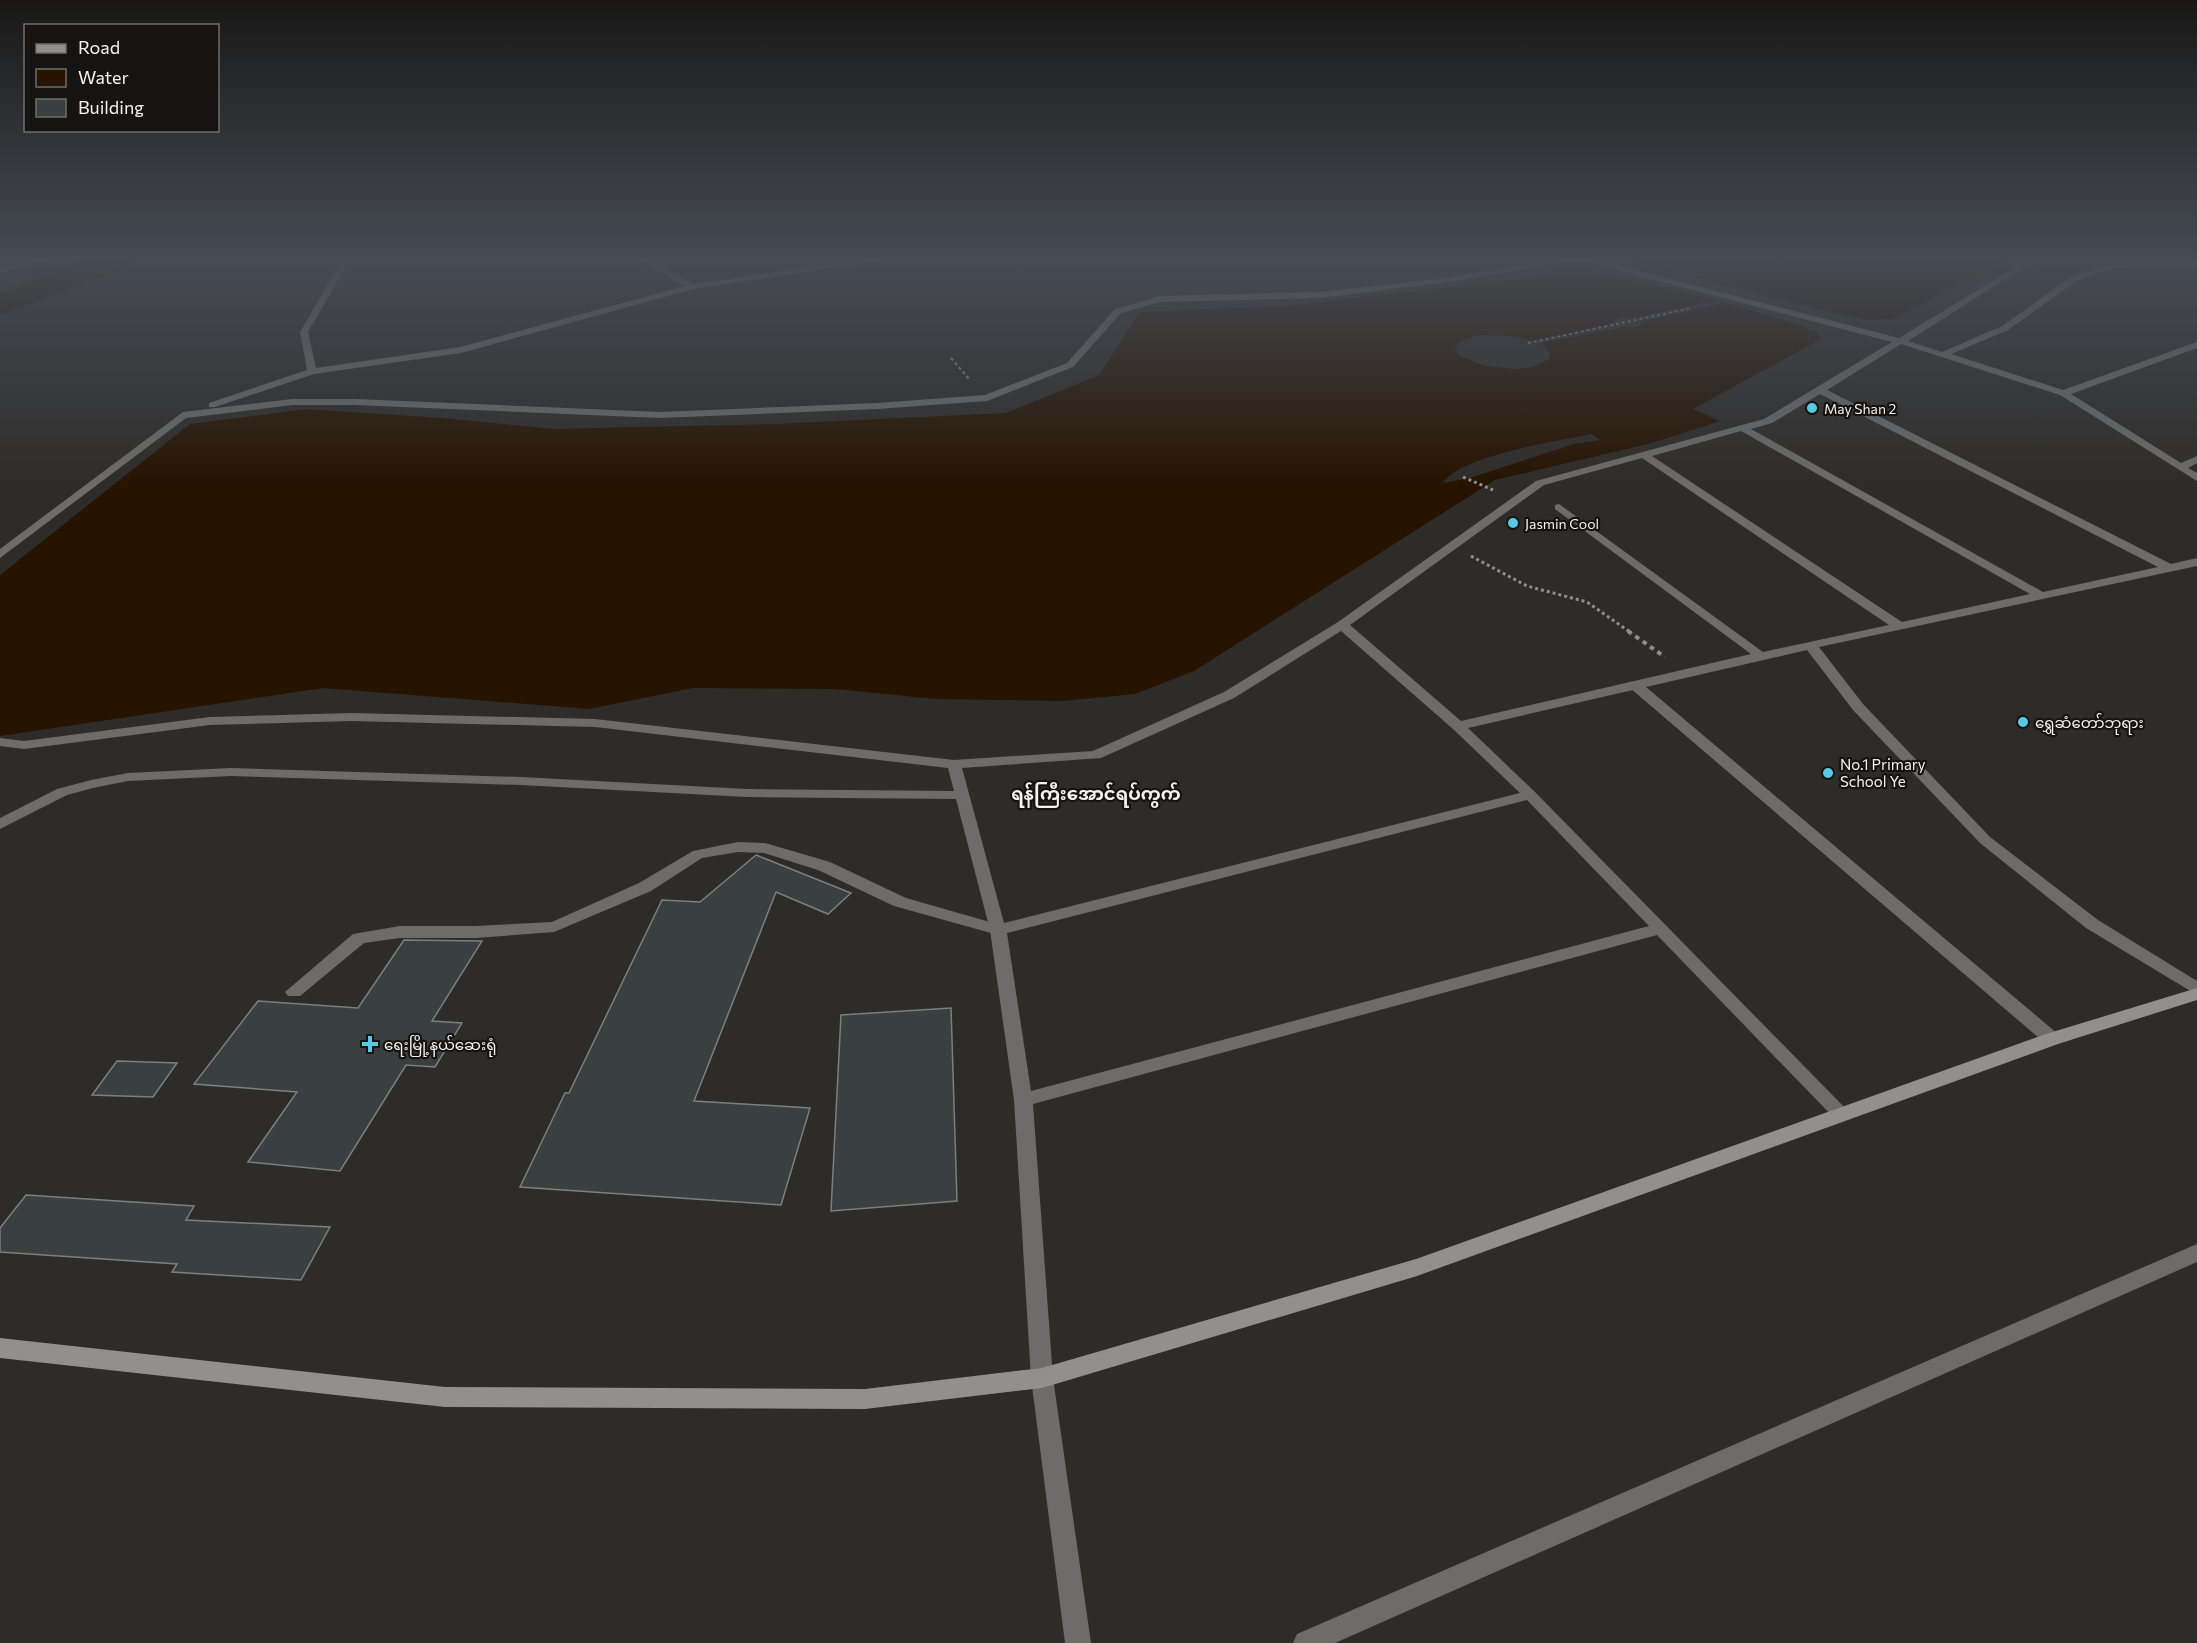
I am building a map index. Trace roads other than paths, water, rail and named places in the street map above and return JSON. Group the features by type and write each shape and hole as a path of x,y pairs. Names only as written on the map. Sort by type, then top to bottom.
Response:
{"street":[{"path":"305,335 312,371"},
{"path":"0,555 6,546 183,415 312,371 461,350 517,335"},
{"path":"183,415 292,402 355,402 660,415 878,406 987,398 1070,365 1097,335"},
{"path":"1875,335 2063,393 2197,478"},
{"path":"0,742 24,745 210,721 363,717 595,723 954,764 1096,755 1229,695 1342,625 1540,483 1768,421 1914,335"},
{"path":"1942,355 1989,335"},
{"path":"2063,393 2197,345"},
{"path":"1820,390 2170,568"},
{"path":"1742,428 2042,596"},
{"path":"1644,455 1900,626"},
{"path":"2181,467 2197,459"},
{"path":"1559,507 1761,656"},
{"path":"1458,726 1810,645 2197,562"},
{"path":"1342,625 1458,726 1530,795 1658,929 1842,1114"},
{"path":"1810,645 1858,707 1985,840 2092,924 2197,989"},
{"path":"1635,685 2052,1039"},
{"path":"954,764 998,930 1023,1100 1042,1378 1078,1643"},
{"path":"0,824 62,792 91,784 128,777 231,772 521,781 747,793 961,795"},
{"path":"294,992 359,938 400,932 476,933 554,927 645,887 698,854 738,847 765,848 824,866 900,902 998,930 1530,795"},
{"path":"1023,1100 1658,929"},
{"path":"0,1348 445,1397 865,1399 1042,1378 1417,1267 2052,1039 2197,994"},
{"path":"1306,1643 2197,1253"}],"water":[{"path":"1125,335 1819,335 1821,339 1693,409 1720,421 1652,443 1495,480 1194,671 1135,694 1062,701 936,699 835,689 693,688 589,709 323,688 0,736 0,575 190,424 305,409 443,418 554,429 775,424 1006,413 1099,375","holes":["1592,434 1600,440 1574,444 1470,478 1443,483 1453,473 1489,457"]}],"place":[{"name":"May Shan 2","path":"1812,408"},
{"name":"Jasmin Cool","path":"1513,523"},
{"name":"ရွှေဆံတော်ဘုရား","path":"2023,722"},
{"name":"No.1 Primary School Ye","path":"1828,773"},
{"name":"ရေးမြို့နယ်ဆေးရုံ","path":"370,1044"}],"district":[{"name":"ရန်ကြီးအောင်ရပ်ကွက်","path":"1096,793"}]}
